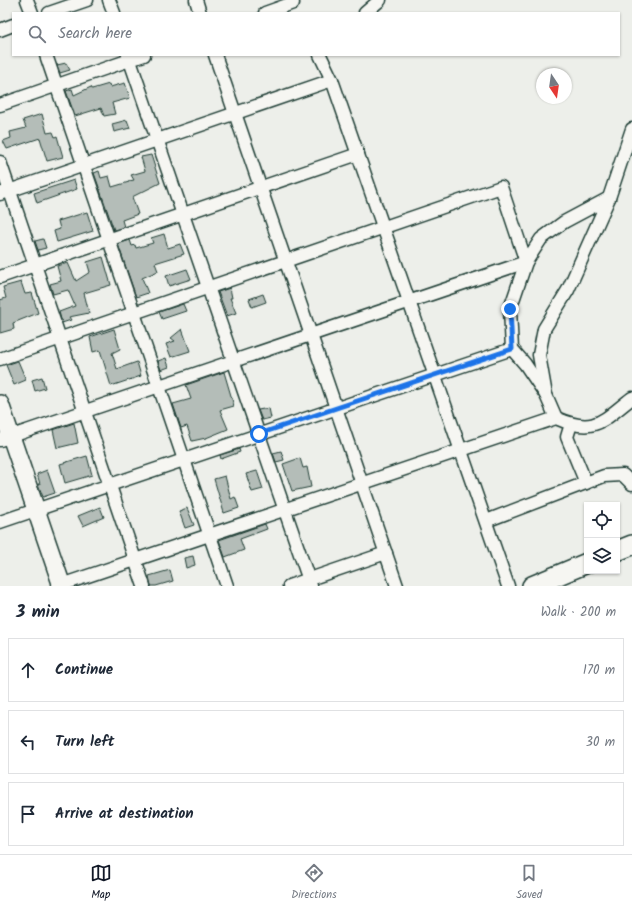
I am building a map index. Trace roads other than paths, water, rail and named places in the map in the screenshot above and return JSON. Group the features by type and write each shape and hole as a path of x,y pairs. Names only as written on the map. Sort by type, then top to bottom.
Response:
{"main road":[{"path":"620,550 632,545"},
{"path":"532,586 559,581 584,565"}],"street":[{"path":"27,0 32,12"},
{"path":"52,12 87,0"},
{"path":"109,0 114,12"},
{"path":"196,0 200,12"},
{"path":"366,12 380,0"},
{"path":"268,12 294,5"},
{"path":"0,30 12,25"},
{"path":"46,56 227,586"},
{"path":"215,56 397,586"},
{"path":"320,56 332,80 508,586"},
{"path":"0,105 129,57 310,583"},
{"path":"5,192 332,80"},
{"path":"546,395 539,356 544,329 568,290 609,198 632,129"},
{"path":"0,277 358,154"},
{"path":"0,162 5,192 35,265 144,586"},
{"path":"0,359 501,187 526,262"},
{"path":"556,418 546,395 525,364 512,349 510,309 526,262 541,239 564,222 609,198"},
{"path":"6,438 526,262"},
{"path":"0,522 512,349"},
{"path":"0,404 6,438 36,509 61,586 556,418 571,424 588,426 602,422 632,398"},
{"path":"571,424 567,437 586,483"},
{"path":"486,521 604,476 623,475 632,484"},
{"path":"289,586 310,583 386,553"}]}
